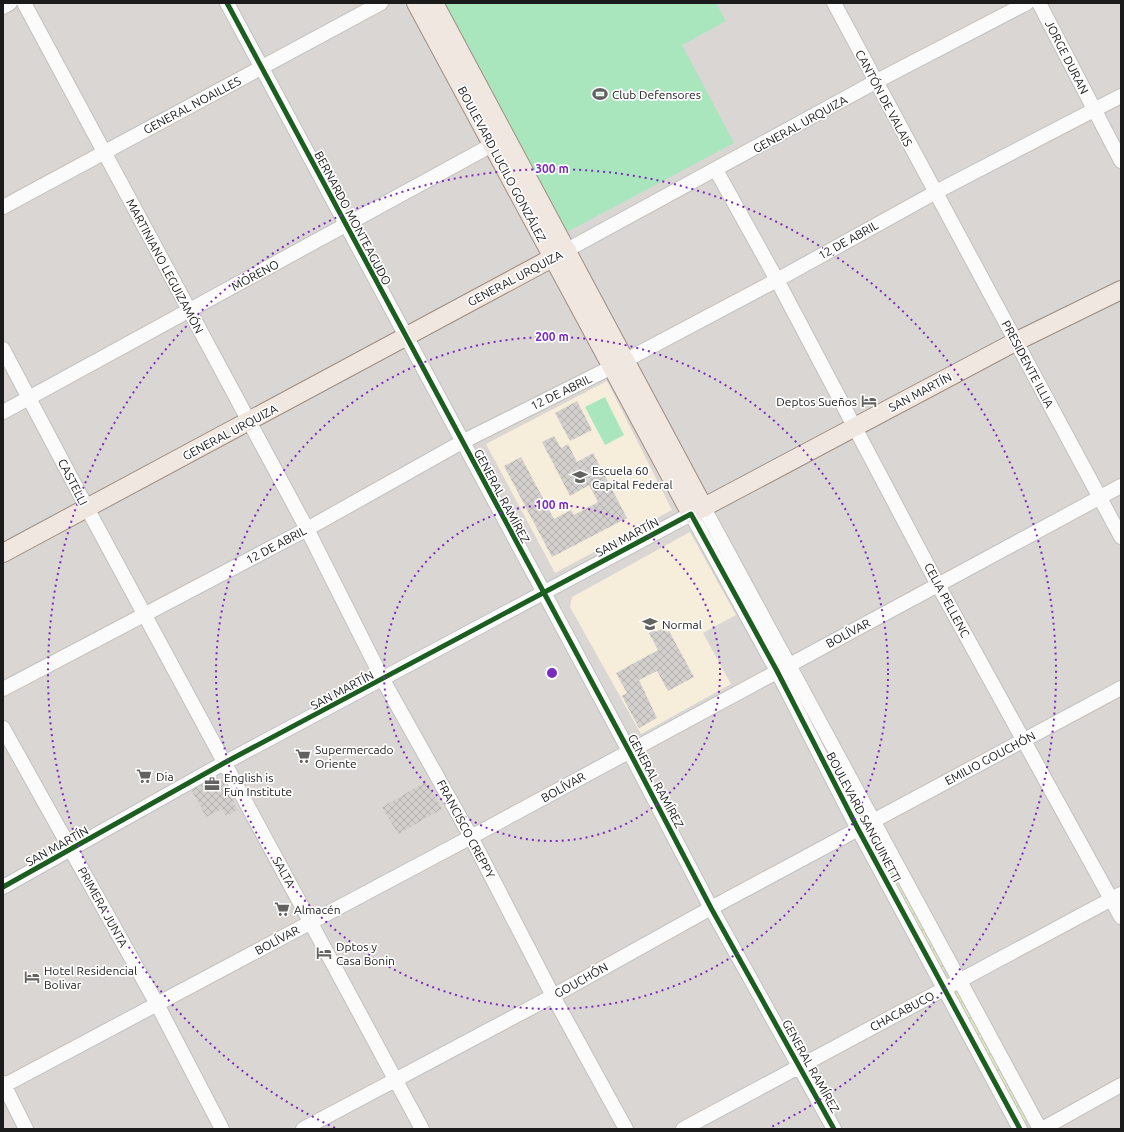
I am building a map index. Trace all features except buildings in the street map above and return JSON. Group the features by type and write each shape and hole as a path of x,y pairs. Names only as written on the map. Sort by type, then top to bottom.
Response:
{"main road":[{"name":"BOULEVARD LUCILO GONZÁLEZ","path":"416,3 499,141 619,363"},
{"name":"BOULEVARD LUCILO GONZÁLEZ","path":"434,3 499,141"},
{"name":"GENERAL URQUIZA","path":"3,553 249,422 560,253"},
{"name":"SAN MARTÍN","path":"698,511 1015,342 1121,290"},
{"name":"BOULEVARD SANGUINETTI","path":"619,363 698,511"}],"street":[{"path":"3,7 10,3"},
{"name":"MARTINIANO LEGUIZAMÓN","path":"24,3 307,529"},
{"name":"BERNARDO MONTEAGUDO","path":"227,3 462,442"},
{"name":"GENERAL NOAILLES","path":"3,207 381,3"},
{"name":"CANTÓN DE VALAIS","path":"834,3 936,192"},
{"name":"GENERAL URQUIZA","path":"560,253 716,170 876,82 1027,3"},
{"name":"JORGE DURAN","path":"1039,3 1121,161"},
{"name":"12 DE ABRIL","path":"3,689 307,529 462,442 619,363 777,280 936,192 1121,96"},
{"name":"MORENO","path":"3,412 346,226 499,141"},
{"name":"CELIA PELLENC","path":"716,170 777,280 938,585 1024,740 1116,897 1121,917"},
{"name":"PRESIDENTE ILLIA","path":"936,192 1015,342 1121,537"},
{"name":"CASTELLI","path":"3,349 145,614"},
{"name":"GENERAL RAMÍREZ","path":"462,442 629,751 711,908 834,1129"},
{"name":"BOLÍVAR","path":"3,1084 471,837 1121,486"},
{"name":"SAN MARTÍN","path":"3,887 224,763 383,680 698,511"},
{"name":"BOULEVARD SANGUINETTI","path":"698,511 783,668 873,821 1041,1129"},
{"name":"FRANCISCO CREPPY","path":"307,529 383,680 471,837 554,996 626,1129"},
{"name":"SALTA","path":"145,614 422,1129"},
{"name":"BOULEVARD SANGUINETTI","path":"783,668 858,829 1020,1129"},
{"name":"EMILIO GOUCHÓN","path":"858,829 1121,688"},
{"name":"PRIMERA JUNTA","path":"3,728 157,1004 222,1129"},
{"name":"GOUCHÓN","path":"303,1129 554,996 711,908 858,829"},
{"name":"CHACABUCO","path":"684,1129 1116,897"},
{"path":"3,1084 26,1129"},
{"path":"1041,1129 1121,1085"}],"shaded area":[{"path":"3,3 1121,3 1121,1129 3,1129"},
{"name":"Escuela 60 Capital Federal","path":"607,381 672,510 555,573 486,444"},
{"name":"Normal","path":"690,532 736,615 703,633 731,684 641,734 570,607 572,597"}],"green space":[{"name":"Club Defensores","path":"444,3 716,3 726,21 682,45 734,143 567,232"},
{"path":"605,397 624,435 605,445 585,407"},
{"path":"794,685 862,811 856,814 788,688"},
{"path":"877,843 946,969 940,972 872,845"},
{"path":"959,992 1028,1119 1022,1122 953,995"}],"cycle path":[{"path":"227,3 629,751 711,908 834,1129"},
{"path":"3,887 224,763 691,514 777,671 858,829 1020,1129"}],"place":[{"name":"Club Defensores","path":"600,94"},
{"name":"Deptos Sueños","path":"869,401"},
{"name":"Escuela 60 Capital Federal","path":"580,477"},
{"name":"Normal","path":"650,624"},
{"name":"Supermercado Oriente","path":"303,756"},
{"name":"Dia","path":"144,776"},
{"name":"English is Fun Institute","path":"212,784"},
{"name":"Almacén","path":"282,909"},
{"name":"Dptos y Casa Bonin","path":"324,953"},
{"name":"Hotel Residencial Bolivar","path":"32,977"}]}
